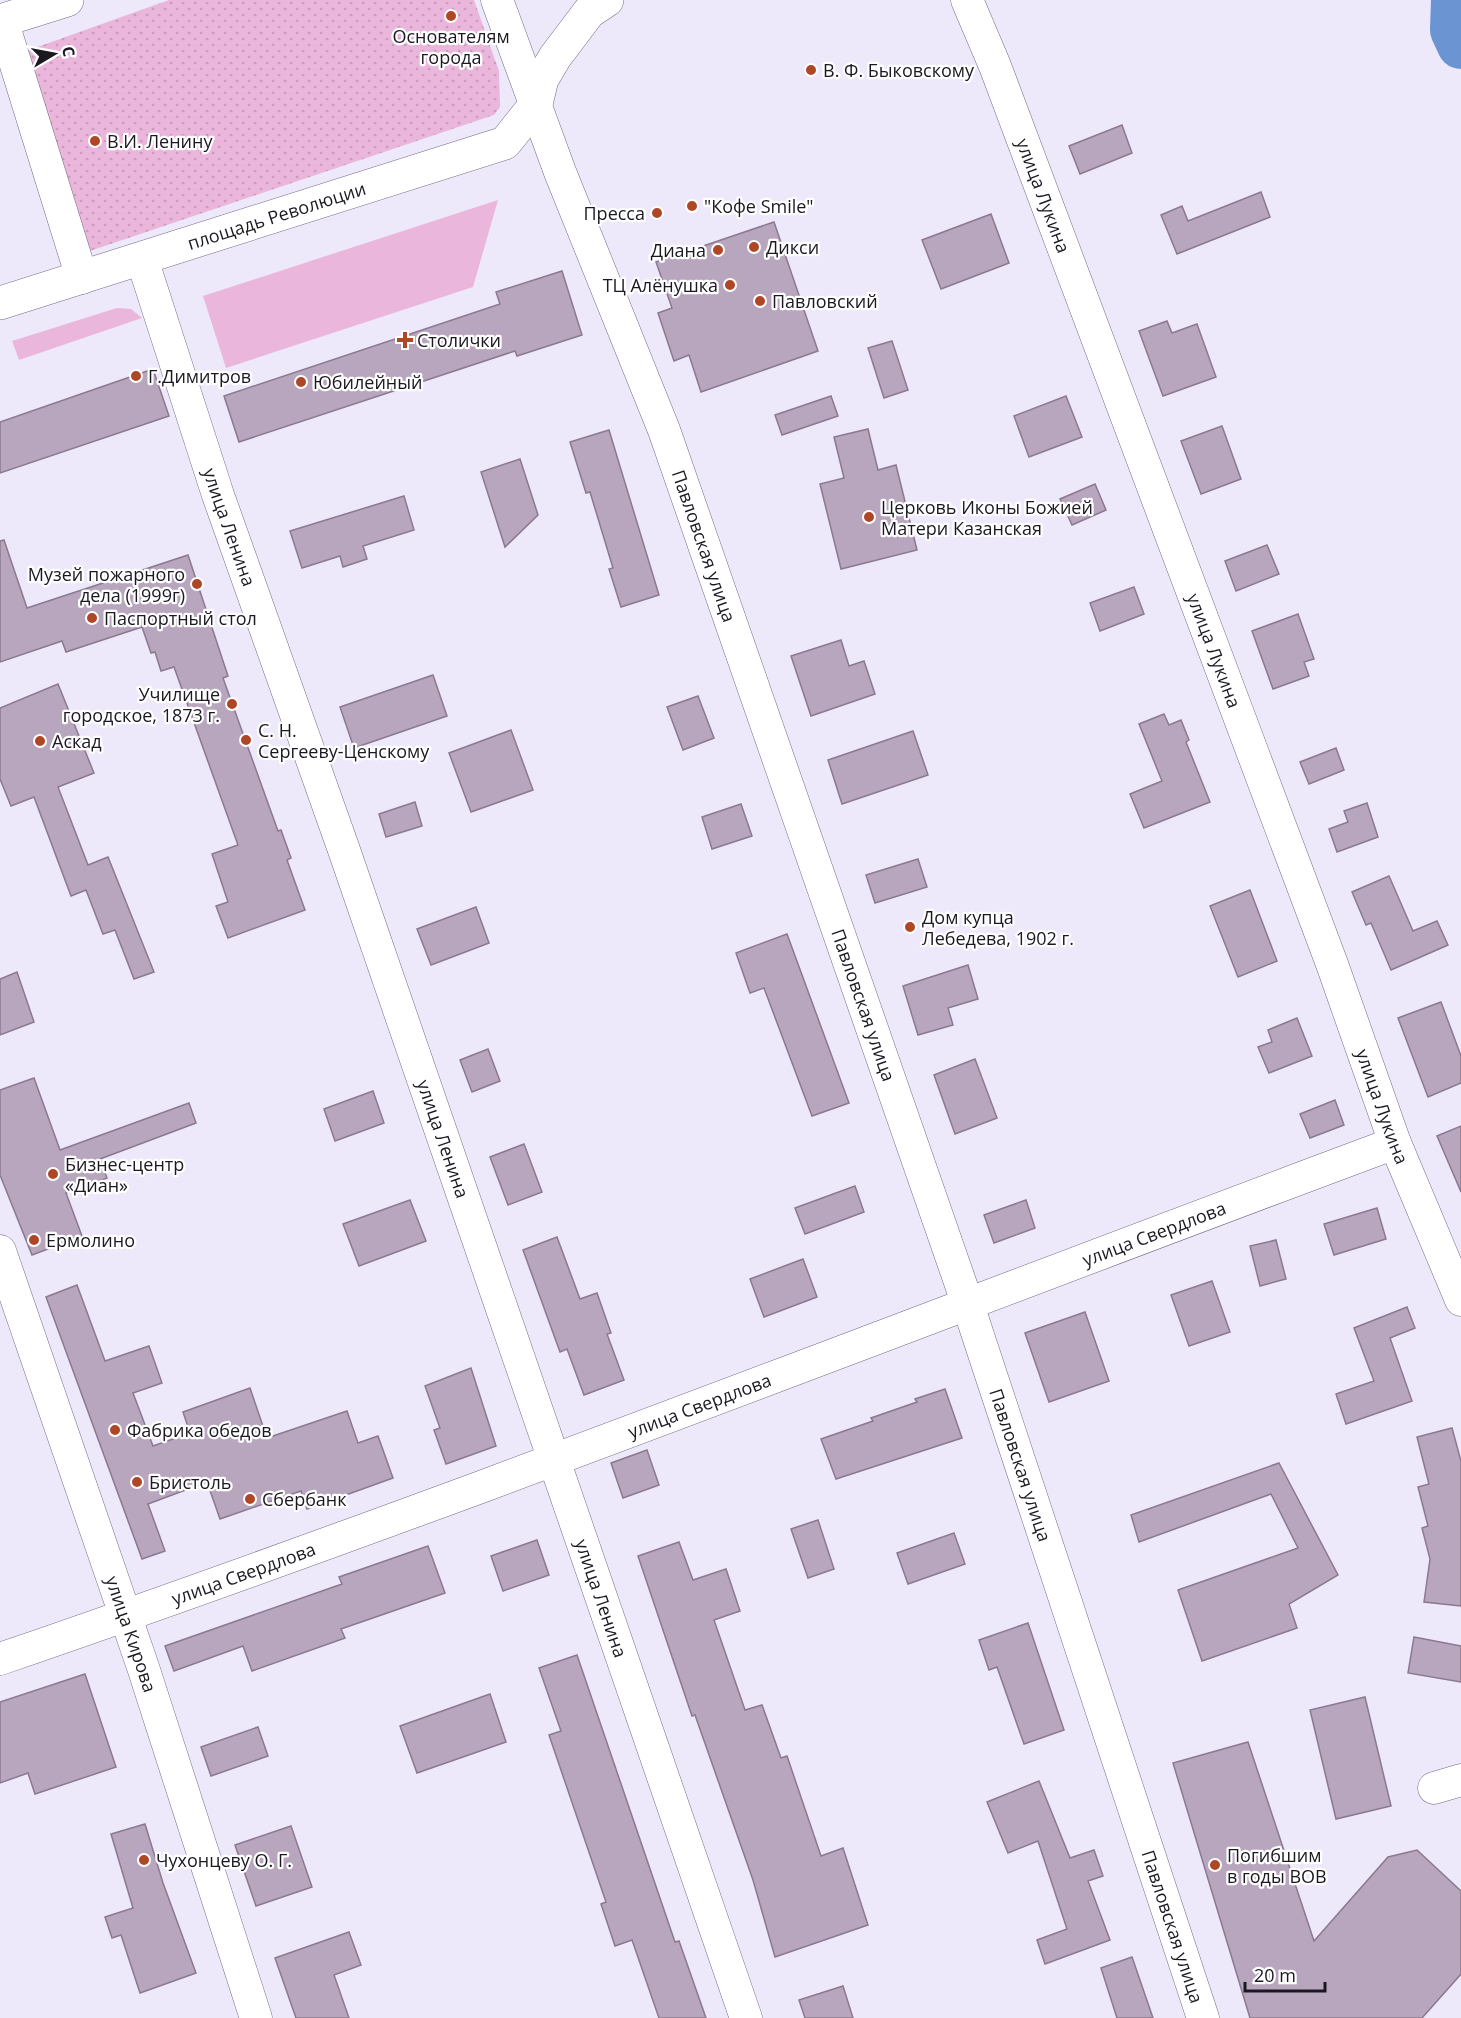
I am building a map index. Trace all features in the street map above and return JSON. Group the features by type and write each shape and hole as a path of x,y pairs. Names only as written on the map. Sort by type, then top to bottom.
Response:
{"main road":[{"path":"536,104 542,80 555,57 589,12 607,0"},
{"path":"1,21 47,3"},
{"name":"площадь Революции","path":"0,303 505,143 536,104"}],"street":[{"name":"Павловская улица","path":"497,0 560,172 664,430 967,1302 1203,2018"},
{"name":"улица Лукина","path":"967,0 995,66 1328,953 1395,1143 1461,1300"},
{"path":"1,21 82,278"},
{"name":"улица Ленина","path":"142,259 218,495 555,1461 746,2018"},
{"name":"улица Свердлова","path":"0,1659 555,1461 967,1302 1395,1143"},
{"name":"улица Кирова","path":"0,1251 124,1616 256,2018"}],"shaded area":[{"path":"169,0 474,0 499,71 500,107 494,115 78,255 15,55"},
{"path":"498,200 473,287 226,368 203,296"},
{"path":"117,308 131,309 142,318 19,360 12,341"}],"building":[{"path":"1122,125 1132,153 1080,174 1069,146"},
{"path":"1261,192 1270,217 1177,254 1161,215 1182,206 1188,221"},
{"path":"991,214 1009,263 941,289 922,240"},
{"name":"ТЦ Алёнушка","path":"774,222 818,351 701,392 689,355 674,361 658,313 672,308 656,262"},
{"path":"562,271 582,335 517,356 515,351 239,442 224,396 500,304 496,292"},
{"path":"1167,321 1172,333 1197,324 1216,377 1163,396 1139,331"},
{"path":"892,341 908,390 884,398 868,348"},
{"path":"153,369 169,416 0,473 0,422"},
{"path":"831,396 838,416 782,435 775,415"},
{"path":"1066,396 1082,437 1029,457 1014,416"},
{"path":"1222,426 1241,479 1201,494 1181,441"},
{"name":"Церковь Иконы Божией Матери Казанская","path":"868,429 878,470 896,465 917,550 841,569 820,484 844,478 834,437"},
{"path":"609,430 659,595 621,607 609,569 613,568 590,492 586,493 570,442"},
{"path":"520,459 538,515 505,547 481,472"},
{"path":"1095,484 1106,510 1072,525 1060,499"},
{"path":"404,496 414,530 363,546 367,559 343,567 340,556 302,568 290,531"},
{"path":"4,540 27,608 188,555 228,676 223,678 278,831 281,830 291,858 287,860 305,910 228,938 216,906 228,902 212,854 238,845 174,667 161,671 155,652 151,653 142,627 66,652 62,641 0,662 0,541"},
{"path":"1267,545 1279,574 1236,591 1225,561"},
{"path":"1134,587 1144,614 1100,631 1090,603"},
{"path":"1298,614 1314,659 1304,662 1309,676 1273,689 1252,631"},
{"path":"841,640 849,666 864,661 875,694 811,716 791,656"},
{"path":"433,675 447,716 354,748 340,707"},
{"path":"58,684 94,773 58,787 88,865 108,857 154,972 134,979 115,930 103,934 86,890 71,896 34,797 11,806 0,779 0,708"},
{"path":"698,696 714,738 683,750 667,707"},
{"path":"1164,714 1169,725 1181,720 1189,740 1186,742 1210,802 1144,828 1130,794 1162,781 1139,724"},
{"path":"511,730 533,790 471,812 449,753"},
{"path":"913,731 928,775 842,804 828,760"},
{"path":"1336,748 1344,770 1309,784 1300,762"},
{"path":"415,802 422,826 386,837 379,814"},
{"path":"1367,803 1378,837 1337,852 1329,829 1348,822 1344,811"},
{"path":"741,804 752,836 712,849 702,817"},
{"path":"918,859 927,887 875,903 866,875"},
{"path":"1389,876 1413,931 1437,921 1448,945 1391,970 1371,923 1366,925 1352,892"},
{"path":"1250,890 1277,961 1238,977 1210,906"},
{"path":"476,907 489,943 431,965 417,929"},
{"path":"787,934 849,1103 812,1116 764,988 750,993 736,953"},
{"path":"968,965 978,999 948,1008 953,1025 918,1035 903,986"},
{"path":"17,972 34,1022 0,1035 0,979"},
{"path":"1441,1002 1461,1056 1461,1083 1428,1097 1398,1018"},
{"path":"1297,1018 1312,1056 1269,1073 1258,1047 1272,1042 1268,1030"},
{"path":"488,1049 500,1081 472,1092 460,1060"},
{"path":"975,1059 997,1118 955,1134 934,1075"},
{"path":"34,1078 60,1150 189,1103 196,1123 100,1159 107,1178 66,1193 82,1236 32,1255 0,1175 0,1090"},
{"path":"373,1091 384,1123 335,1141 324,1109"},
{"path":"1335,1100 1344,1125 1310,1138 1300,1114"},
{"path":"1461,1126 1461,1192 1437,1136"},
{"path":"524,1144 542,1192 508,1205 490,1157"},
{"path":"855,1186 864,1212 805,1234 795,1208"},
{"path":"410,1200 426,1241 359,1266 343,1224"},
{"path":"1026,1200 1035,1228 994,1243 984,1215"},
{"path":"1377,1208 1386,1239 1334,1255 1324,1224"},
{"path":"557,1237 580,1299 597,1293 611,1333 607,1334 624,1380 584,1395 567,1349 560,1352 523,1250"},
{"path":"1276,1240 1286,1279 1260,1286 1250,1246"},
{"path":"803,1259 817,1297 764,1317 750,1279"},
{"path":"1212,1281 1230,1332 1189,1346 1171,1295"},
{"path":"77,1285 105,1361 149,1346 162,1383 133,1393 153,1446 190,1433 183,1412 250,1388 267,1438 347,1411 358,1443 378,1436 393,1478 307,1509 301,1491 220,1519 207,1482 148,1504 165,1551 142,1559 46,1297"},
{"path":"1407,1307 1415,1328 1390,1338 1412,1401 1346,1424 1336,1394 1374,1381 1354,1328"},
{"path":"1085,1312 1109,1381 1049,1402 1025,1333"},
{"path":"471,1368 496,1446 446,1464 434,1430 440,1428 425,1386"},
{"path":"945,1389 962,1438 836,1479 821,1439 873,1421 871,1418 917,1402 915,1399"},
{"path":"1452,1428 1461,1461 1461,1606 1424,1602 1430,1559 1422,1528 1428,1526 1418,1487 1429,1484 1417,1437"},
{"path":"647,1450 659,1485 623,1498 611,1463"},
{"path":"1279,1463 1338,1575 1289,1604 1297,1628 1202,1661 1178,1590 1298,1548 1271,1494 1139,1542 1131,1515"},
{"path":"818,1520 834,1569 808,1578 791,1529"},
{"path":"954,1533 965,1564 908,1584 897,1553"},
{"path":"537,1540 549,1575 503,1591 491,1556"},
{"path":"679,1542 693,1580 726,1569 740,1611 714,1620 745,1710 762,1705 781,1758 787,1756 821,1856 843,1848 868,1925 775,1957 753,1880 695,1715 692,1716 638,1556"},
{"path":"428,1546 445,1593 341,1629 345,1638 252,1671 243,1646 174,1671 165,1646 342,1584 339,1577"},
{"path":"1028,1623 1064,1730 1024,1744 997,1667 989,1670 979,1640"},
{"path":"1414,1637 1461,1646 1461,1682 1408,1673"},
{"path":"577,1655 675,1942 679,1941 706,2018 659,2018 632,1940 615,1946 601,1904 606,1902 549,1735 561,1731 539,1668"},
{"path":"85,1674 116,1767 35,1794 28,1773 0,1783 0,1702"},
{"path":"490,1694 506,1742 417,1773 400,1726"},
{"path":"1365,1697 1391,1806 1336,1819 1310,1710"},
{"path":"258,1727 268,1756 211,1776 201,1747"},
{"path":"1248,1742 1314,1941 1388,1857 1417,1850 1461,1891 1461,1974 1422,2018 1250,2018 1173,1763"},
{"path":"1039,1781 1070,1858 1094,1850 1103,1876 1088,1881 1110,1940 1045,1964 1037,1940 1067,1929 1038,1841 1008,1853 987,1802"},
{"path":"145,1824 163,1883 196,1973 140,1993 121,1935 112,1938 105,1917 133,1908 111,1834"},
{"path":"291,1826 312,1887 256,1906 235,1845"},
{"path":"349,1932 361,1965 334,1975 349,2018 296,2018 275,1958"},
{"path":"1132,1957 1153,2018 1117,2018 1101,1968"},
{"path":"843,1986 853,2018 805,2018 799,2000"}],"waterway":[{"path":"1455,0 1454,30 1461,45"}],"place":[{"name":"Основателям города","path":"451,16"},
{"name":"В. Ф. Быковскому","path":"811,70"},
{"name":"В.И. Ленину","path":"95,141"},
{"name":"\"Кофе Smile\"","path":"692,206"},
{"name":"Пресса","path":"657,213"},
{"name":"Дикси","path":"754,247"},
{"name":"Диана","path":"718,250"},
{"name":"ТЦ Алёнушка","path":"730,285"},
{"name":"Павловский","path":"760,301"},
{"name":"Столички","path":"405,340"},
{"name":"Г.Димитров","path":"136,376"},
{"name":"Юбилейный","path":"301,382"},
{"name":"Церковь Иконы Божией Матери Казанская","path":"869,517"},
{"name":"Музей пожарного дела (1999г)","path":"197,584"},
{"name":"Паспортный стол","path":"92,618"},
{"name":"Училище городское, 1873 г.","path":"232,704"},
{"name":"С. Н. Сергееву-Ценскому","path":"246,740"},
{"name":"Аскад","path":"40,741"},
{"name":"Дом купца Лебедева, 1902 г.","path":"910,927"},
{"name":"Бизнес-центр «Диан»","path":"53,1174"},
{"name":"Ермолино","path":"34,1240"},
{"name":"Фабрика обедов","path":"115,1430"},
{"name":"Бристоль","path":"137,1482"},
{"name":"Сбербанк","path":"250,1499"},
{"name":"Чухонцеву О. Г.","path":"144,1860"},
{"name":"Погибшим в годы ВОВ","path":"1215,1865"}]}
